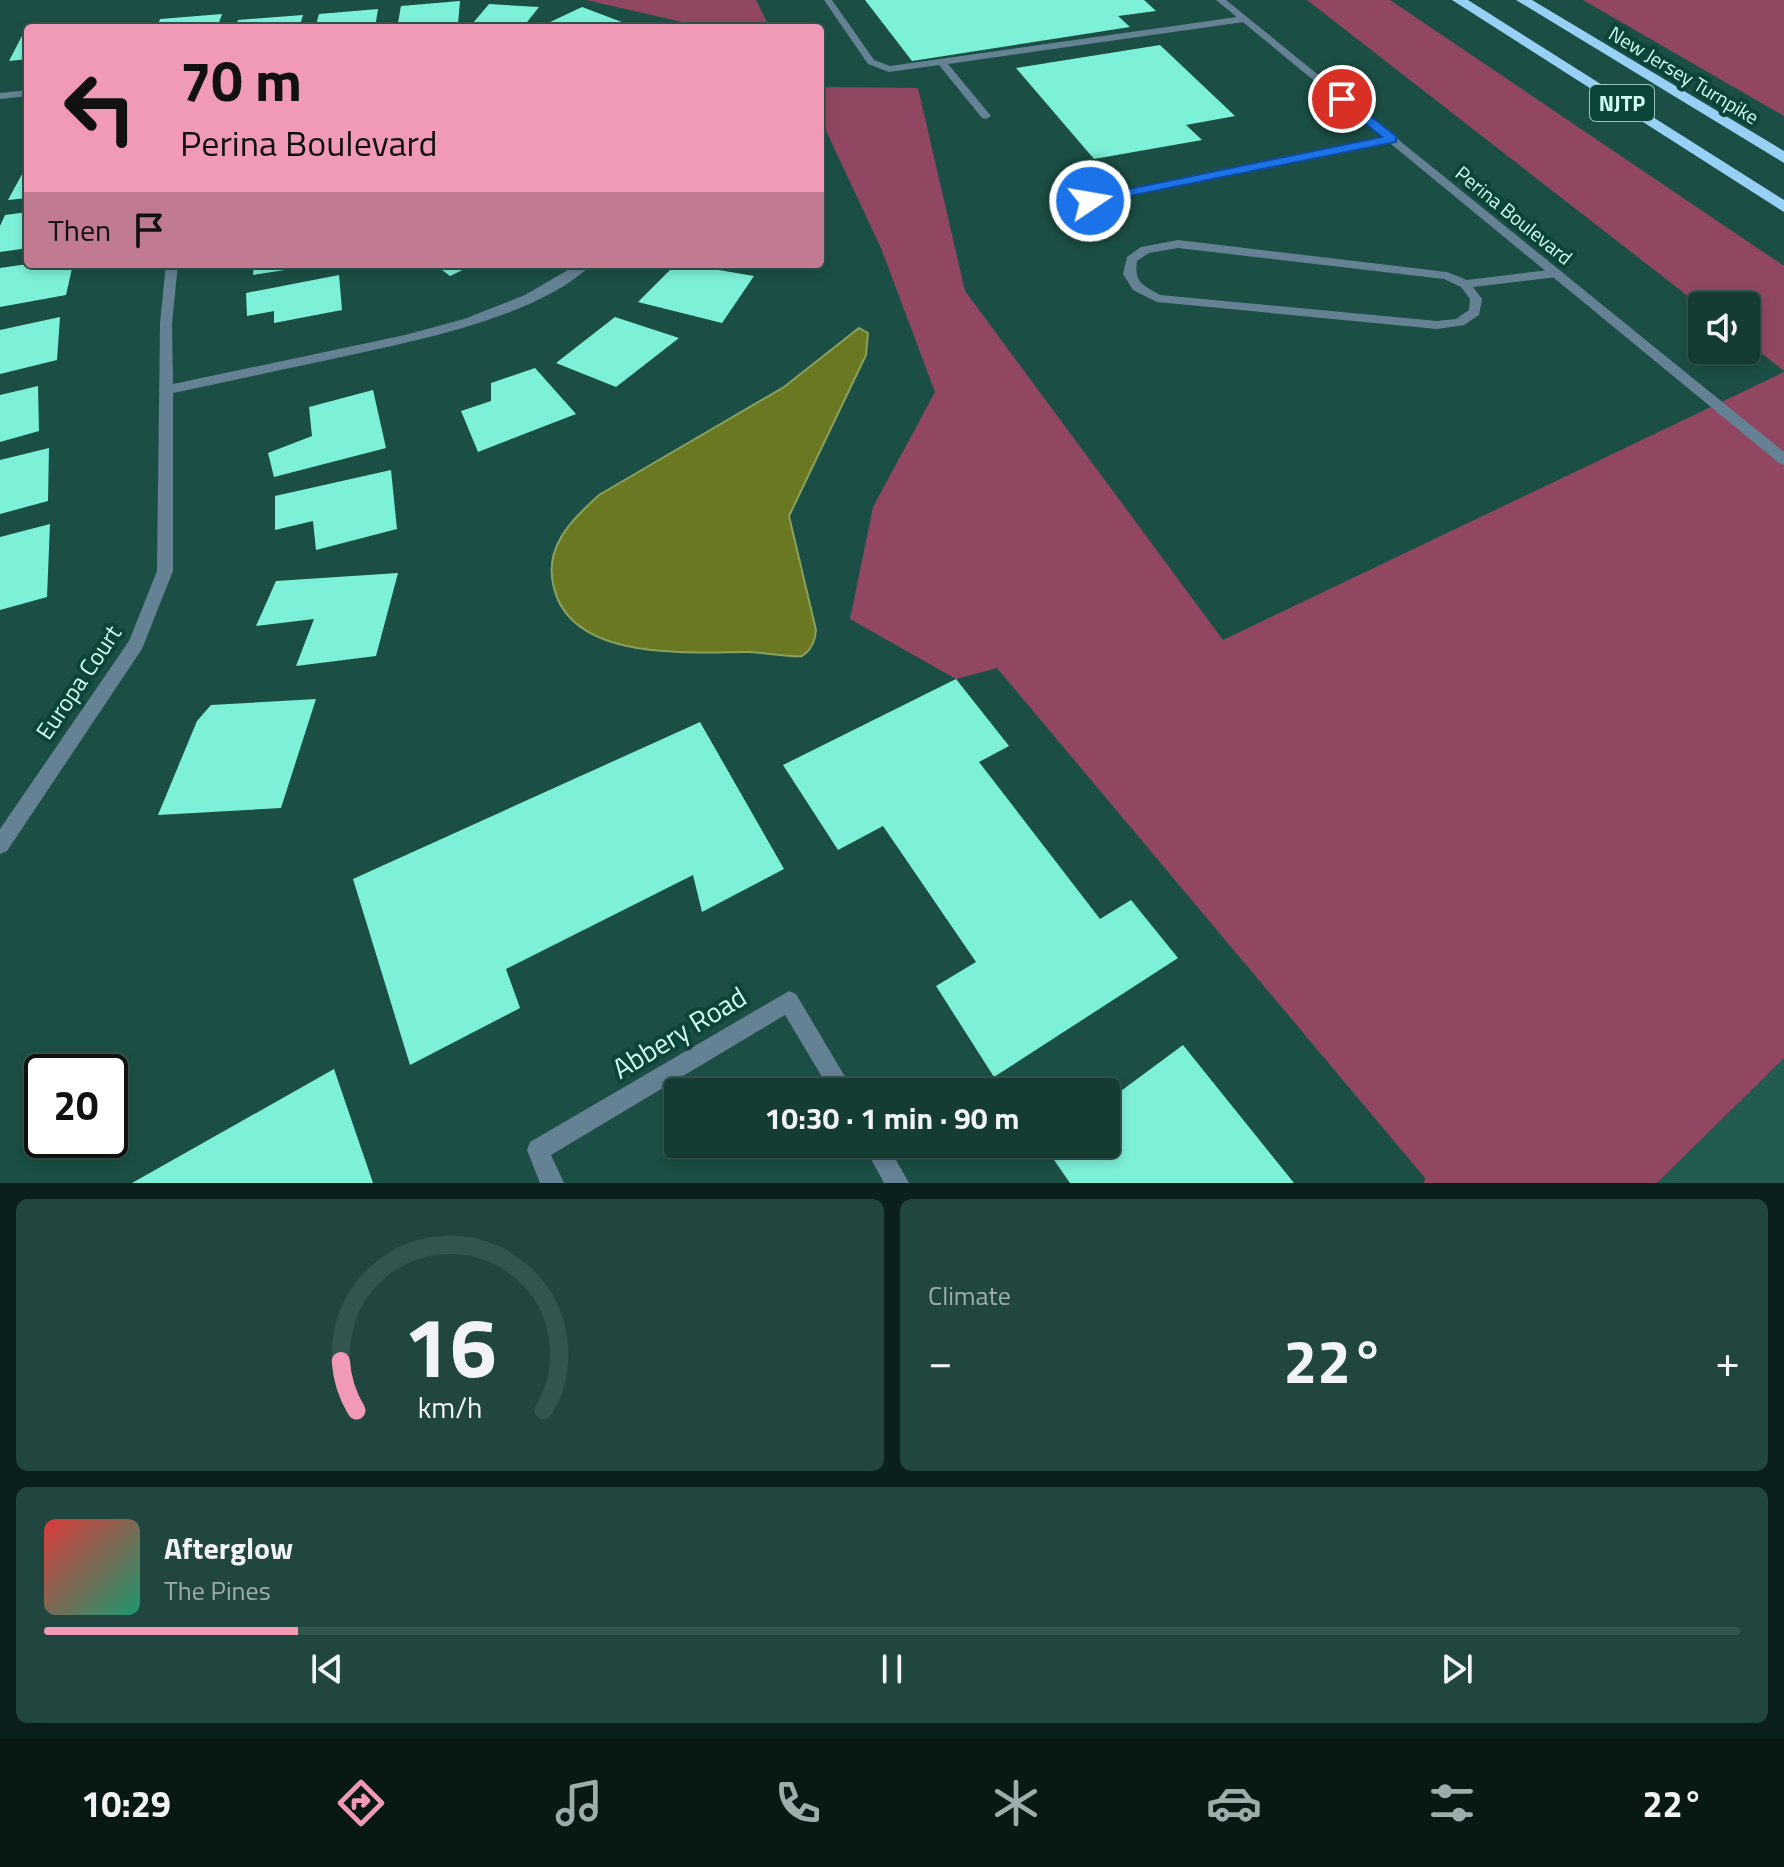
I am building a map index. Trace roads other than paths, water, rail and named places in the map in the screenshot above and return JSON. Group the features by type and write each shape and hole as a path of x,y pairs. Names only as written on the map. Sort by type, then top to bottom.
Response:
{"highway":[{"name":"NJTP","path":"1459,0 1784,207"},
{"name":"New Jersey Turnpike","path":"1523,0 1784,158"}],"street":[{"path":"828,0 871,62 889,69 943,64 1244,19"},
{"name":"Perina Boulevard","path":"1220,0 1784,460"},
{"path":"943,64 986,116"},
{"path":"0,96 24,93"},
{"path":"1090,201 1392,139"},
{"path":"1465,284 1476,299 1475,312 1459,322 1437,325 1157,298 1137,287 1129,274 1131,260 1145,250 1178,244 1447,276 1465,284 1557,273"},
{"name":"Europa Court","path":"0,845 136,644 165,571 166,323 172,268"},
{"path":"167,390 428,334 510,308 557,285 580,268"},
{"name":"Abbery Road","path":"552,1183 538,1150 789,1001 835,1078"},
{"path":"882,1158 897,1183"}]}
